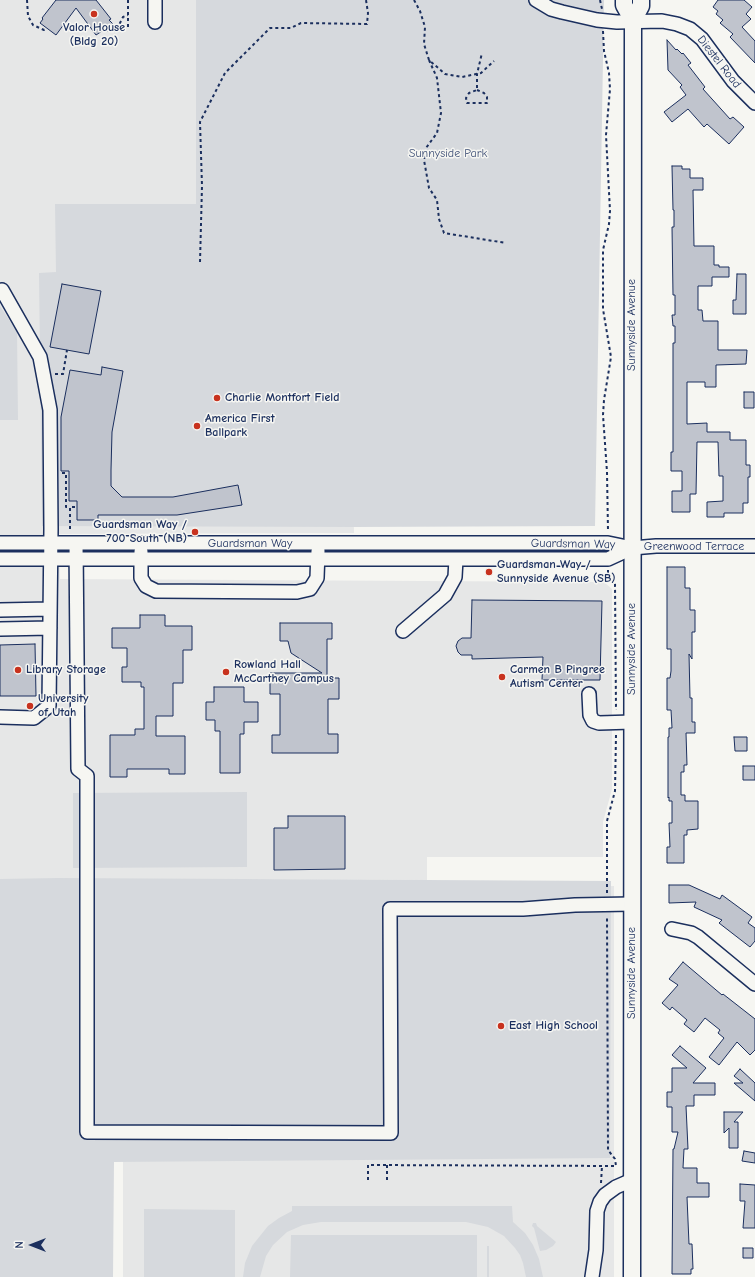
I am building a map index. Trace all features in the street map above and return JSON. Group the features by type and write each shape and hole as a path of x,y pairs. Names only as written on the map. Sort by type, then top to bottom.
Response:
{"main road":[{"name":"Sunnyside Avenue","path":"624,0 624,5 632,21 632,1277"},
{"name":"Sunnyside Avenue","path":"632,21 641,6 641,0"}],"street":[{"path":"155,0 155,22"},
{"name":"Diestel Road","path":"536,0 552,9 603,21 669,22 683,26 702,38 733,81 755,103"},
{"path":"0,717 34,718 49,706 51,559 50,410 40,357 2,290"},
{"name":"Guardsman Way","path":"0,543 608,543 632,548"},
{"path":"76,543 78,769 87,776 87,1132 391,1133 390,909 523,909 575,905 632,904"},
{"path":"141,543 141,578 146,586 156,591 297,592 310,589 316,578 318,544"},
{"name":"Greenwood Terrace","path":"632,548 656,546 755,546"},
{"name":"Guardsman Way","path":"0,559 608,559 632,548"},
{"path":"403,631 445,594 455,577 456,559"},
{"path":"0,610 50,609"},
{"path":"0,629 50,628"},
{"path":"589,694 590,715 593,721 599,723 632,722"},
{"path":"672,929 684,931 698,937 755,984"},
{"path":"592,1277 596,1250 596,1211 605,1195 616,1187 632,1180"}],"path":[{"path":"27,0 28,16 31,21 36,27 44,30 47,29"},
{"path":"128,0 128,30"},
{"path":"200,262 202,186 200,122 225,74 270,28 291,28 301,24 367,24 368,13 366,0"},
{"path":"414,0 420,11 425,27 424,44 429,60 438,78 441,113 438,133 426,148 424,160 429,188 436,200 439,219 444,233 506,243"},
{"path":"600,0 603,11"},
{"path":"106,29 109,31 114,31 118,27 123,17 128,15"},
{"path":"604,33 604,51 609,73 610,89 606,143 610,211 609,224 603,250 603,310 611,358 603,415 607,472 608,530"},
{"path":"477,90 477,74 482,53"},
{"path":"429,60 445,74 462,77 481,73 494,61"},
{"path":"477,90 484,93 487,97 487,103 466,103 466,98 469,93 477,90"},
{"path":"59,374 63,374 67,350"},
{"path":"70,529 70,507 77,507"},
{"path":"608,570 608,577"},
{"path":"608,857 608,894"},
{"path":"368,1180 368,1165 616,1166 615,1159 608,1150 608,915"},
{"path":"387,1165 387,1181"},
{"path":"601,1189 602,1166"}],"shaded area":[{"path":"0,0 196,0 196,204 55,204 351,335 354,533 59,534 60,579 604,582 612,589 612,789 603,822 603,857 427,857 427,880 0,879"},
{"name":"East High School","path":"614,886 614,1277 123,1277 123,1158 388,895"}],"green space":[{"name":"Sunnyside Park","path":"196,0 604,0 595,526 42,526 39,273 56,272 55,204 196,204"},
{"path":"0,306 17,332 18,420 0,420"},
{"path":"235,547 306,548 308,552 307,554 235,555"},
{"path":"26,548 27,554 0,554 0,549"},
{"path":"366,548 366,553 325,555 322,549"},
{"path":"247,792 247,867 73,868 73,793"},
{"path":"0,879 611,881 610,1158 114,1162 113,1277 0,1277"},
{"path":"292,1206 512,1206 513,1222 525,1233 533,1245 539,1259 543,1277 526,1277 520,1255 515,1248 504,1236 488,1227 466,1222 321,1222 303,1225 287,1232 273,1245 266,1256 260,1277 243,1277 245,1263 252,1246 268,1226 292,1211"},
{"path":"144,1209 235,1210 235,1277 144,1277"},
{"path":"533,1223 536,1223 537,1226 556,1242 553,1246 546,1250 540,1251 534,1228 532,1226"},
{"path":"291,1235 477,1235 477,1277 290,1277"},
{"path":"487,1246 489,1246 489,1277 487,1277"}],"building":[{"name":"Valor House (Bldg 20)","path":"56,0 96,0 111,19 109,20 113,24 96,35 76,8 56,35 40,23 43,19 42,18"},
{"path":"718,0 744,0 752,7 746,14 751,19 742,27 755,41 755,63 730,37 733,34 720,23 723,20 716,14 718,11 713,7"},
{"path":"667,40 676,50 677,49 682,54 683,53 691,63 688,65 705,87 703,89 730,119 733,117 744,127 729,144 707,124 704,127 688,109 672,122 664,112 686,95 680,87 682,85 668,70"},
{"path":"672,166 682,166 682,169 690,169 690,178 703,178 703,190 693,190 694,246 714,246 714,265 719,265 719,267 729,267 729,277 712,277 712,286 698,286 698,310 702,310 703,321 718,321 718,350 747,350 746,364 716,365 716,387 705,387 705,382 687,382 687,424 707,423 707,432 730,432 730,440 746,440 746,465 750,465 750,477 748,477 748,503 743,503 743,513 724,513 724,517 707,517 707,502 723,501 723,476 719,476 718,442 697,442 696,494 690,494 690,512 672,512 672,491 682,491 682,471 671,471 671,452 673,452 673,343 675,343 675,326 673,326 672,315 675,315 675,295 673,295 672,227 674,227 674,210"},
{"path":"737,274 746,274 746,314 733,314 733,300 736,300"},
{"path":"62,284 101,291 89,354 50,347"},
{"path":"102,367 123,371 112,432 111,470 111,486 122,497 173,497 238,485 242,505 177,515 98,515 98,520 77,520 77,501 69,501 69,471 61,471 61,417 70,370 101,375"},
{"path":"744,392 754,392 754,408 744,408"},
{"path":"667,567 685,567 685,588 690,588 690,610 695,610 695,632 692,632 692,659 689,654 690,698 692,698 692,722 695,722 695,733 686,733 687,765 684,765 684,772 681,772 681,795 685,795 685,801 698,801 698,829 687,830 687,835 684,835 684,863 667,863 667,847 670,847 669,823 672,823 672,801 669,801 669,797 668,798 668,737 669,728 672,728 671,710 667,710 667,678 670,678 671,671 671,649 667,649"},
{"path":"472,600 602,601 600,680 542,680 543,657 472,659 472,655 461,655 456,646 458,641 462,638 471,638"},
{"path":"140,615 165,615 165,626 192,626 192,650 183,650 183,683 173,683 173,716 156,716 156,736 185,736 185,774 169,774 169,769 127,769 127,777 110,777 110,735 135,735 135,729 144,729 144,687 141,687 141,682 122,682 122,667 127,667 127,648 112,648 112,628 140,628"},
{"path":"280,623 332,623 332,639 327,639 327,678 339,678 339,699 328,699 328,734 338,734 338,753 272,753 272,735 280,735 280,694 270,694 270,673 322,673 291,653 288,641 280,641"},
{"name":"Library Storage","path":"35,644 36,696 0,696 0,645"},
{"path":"214,687 244,687 244,702 258,702 258,722 244,722 244,734 240,734 240,773 220,773 220,731 215,731 215,720 206,720 206,702 214,702"},
{"path":"734,737 747,737 747,751 735,751"},
{"path":"743,766 755,766 755,780 743,780"},
{"path":"288,816 345,816 345,869 274,870 274,828 288,828"},
{"path":"669,885 689,885 720,899 722,895 752,917 748,923 755,928 755,941 750,947 719,923 722,920 694,907 696,902 669,903"},
{"path":"683,962 722,995 723,994 755,1019 755,1050 750,1055 737,1042 719,1065 709,1057 724,1038 718,1033 720,1030 705,1018 694,1032 684,1024 687,1020 672,1007 670,1010 662,1003 678,985 669,979"},
{"path":"680,1046 706,1068 693,1083 715,1083 715,1095 694,1095 694,1106 686,1106 688,1149 684,1149 683,1168 697,1168 697,1183 709,1183 709,1197 687,1197 689,1244 692,1244 693,1269 691,1269 691,1274 672,1274 673,1149 678,1132 672,1132 672,1107 667,1107 667,1092 672,1092 672,1068 687,1068 672,1055"},
{"path":"740,1069 755,1083 755,1101 734,1083 743,1083 734,1076"},
{"path":"724,1112 743,1112 734,1122 738,1122 738,1148 729,1148 729,1128 724,1133"},
{"path":"744,1151 755,1153 755,1163 742,1161"},
{"path":"740,1184 755,1185 755,1228 743,1228 745,1201 740,1201"},
{"path":"743,1248 753,1248 753,1258 743,1258"}],"place":[{"name":"Valor House (Bldg 20)","path":"94,14"},
{"name":"Charlie Montfort Field","path":"217,398"},
{"name":"America First Ballpark","path":"197,426"},
{"name":"Guardsman Way / 700 South (NB)","path":"195,532"},
{"name":"Guardsman Way / Sunnyside Avenue (SB)","path":"489,572"},
{"name":"Library Storage","path":"18,670"},
{"name":"Rowland Hall McCarthey Campus","path":"226,672"},
{"name":"Carmen B Pingree Autism Center","path":"502,677"},
{"name":"University of Utah","path":"30,706"},
{"name":"East High School","path":"501,1026"}]}
